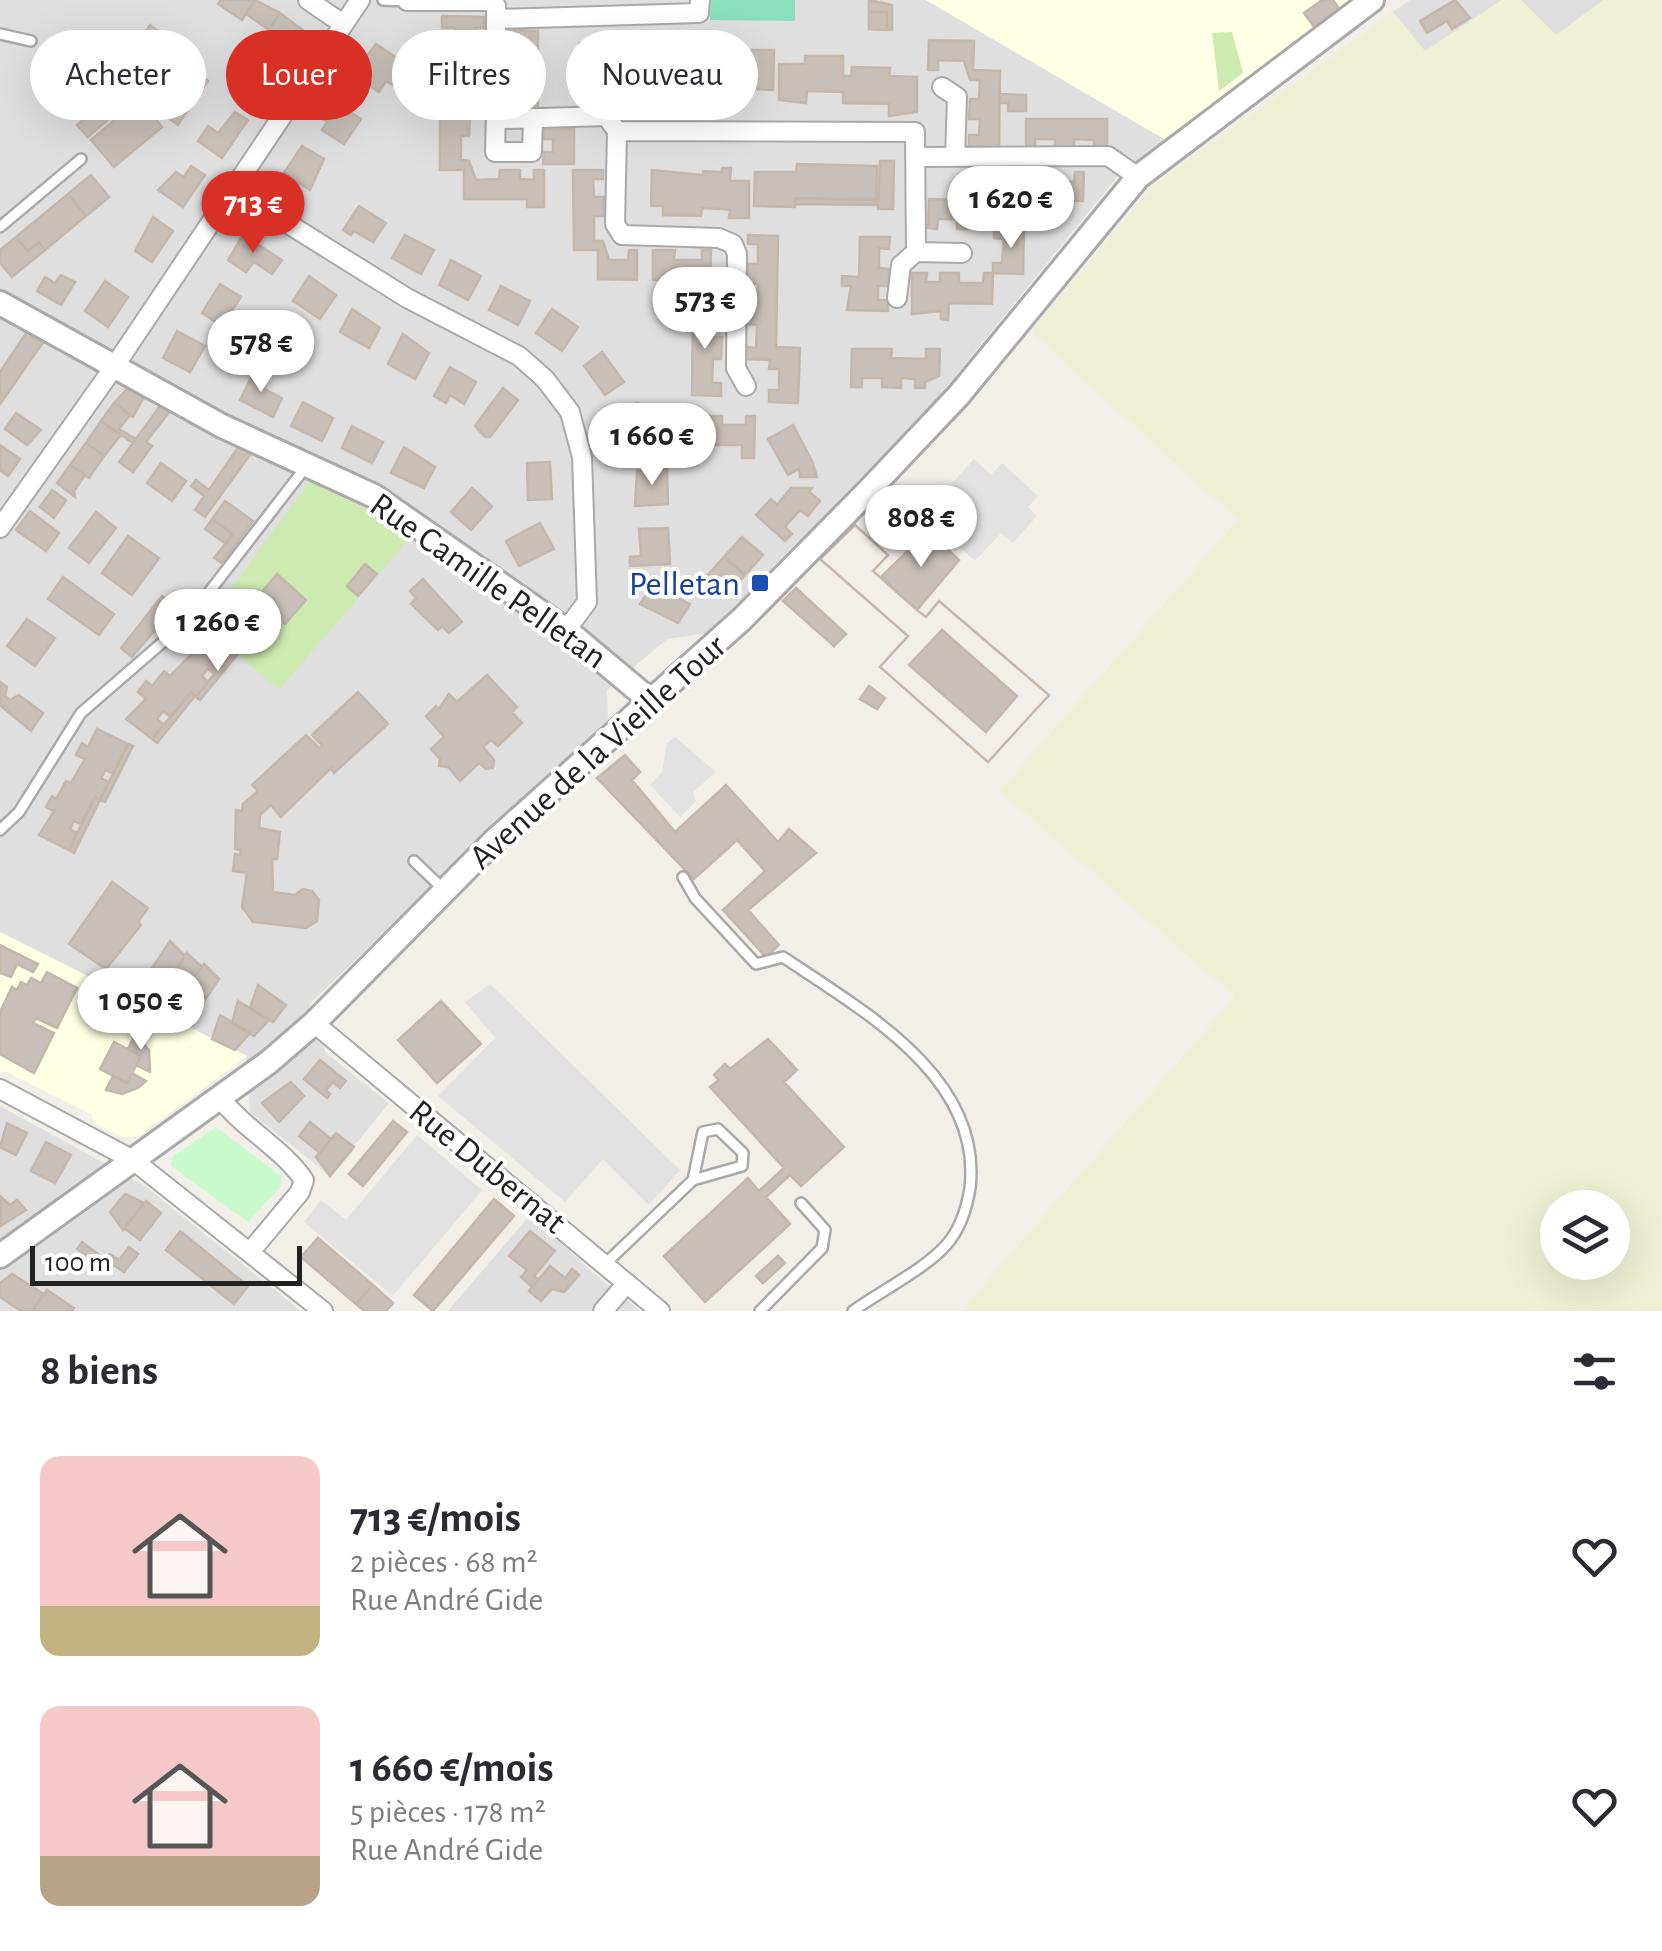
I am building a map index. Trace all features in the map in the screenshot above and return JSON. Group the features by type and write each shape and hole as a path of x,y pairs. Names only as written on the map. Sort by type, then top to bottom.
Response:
{"street":[{"path":"308,0 343,24"},
{"path":"0,528 114,367 360,0"},
{"path":"496,19 564,8 699,13 700,0"},
{"path":"407,1 490,1 496,6 496,30"},
{"name":"Avenue de la Vieille Tour","path":"0,1256 220,1098 314,1023 494,841 742,619 958,396 1138,177 1364,2"},
{"path":"942,88 956,97 955,157"},
{"path":"546,118 606,116 617,131 615,224 622,235 719,238 733,244 737,254 736,368 746,386"},
{"path":"496,120 494,152 532,152 533,120"},
{"path":"617,131 915,132 916,252"},
{"path":"917,157 1108,156 1138,177"},
{"path":"234,190 407,298 519,356 545,379 570,412 582,457 587,602 566,630"},
{"path":"897,298 901,264 916,252 962,253"},
{"name":"Rue Camille Pelletan","path":"0,303 114,367 404,515 566,630 652,702"},
{"name":"Rue Dubernat","path":"314,1023 660,1311"},
{"path":"0,1089 134,1160 322,1311"},
{"path":"220,1098 237,1120 295,1166 304,1180 300,1192 250,1252"},
{"path":"603,1311 628,1282"}],"lane":[{"path":"383,0 407,1"},
{"path":"0,34 30,41"},
{"path":"0,227 81,159"},
{"path":"0,830 20,812 80,713 186,622 307,465"},
{"path":"414,861 445,891"},
{"path":"682,877 694,898 756,964 782,957 849,1002 906,1045 954,1101 974,1154 967,1208 947,1245 853,1311"},
{"path":"605,1264 693,1180 742,1166 743,1153 718,1129 702,1132 693,1180"},
{"path":"760,1311 822,1248 825,1230 800,1203"}],"shaded area":[{"path":"0,0 926,0 1164,139 1117,177 896,449 708,633 667,639 607,690 608,719 309,1004 326,1053 389,1103 330,1176 250,1112 247,1056 0,932"},
{"path":"926,0 1354,0 1164,139"},
{"path":"1410,0 1502,0 1425,52 1393,12"},
{"path":"1502,0 1521,0 1556,35 1604,0 1662,0 1662,1311 961,1311 1235,997 1000,791 1238,520 1031,332 1155,184 1393,12 1425,51"},
{"path":"1521,0 1604,0 1556,35"},
{"path":"974,459 991,475 1002,463 1038,496 1028,507 1037,516 1013,543 1001,533 975,561 924,515"},
{"path":"675,737 716,772 693,792 696,801 680,817 650,785 662,772 667,743"},
{"path":"0,932 247,1056 137,1137 123,1137 94,1123 92,1115 5,1071 0,1073"},
{"path":"490,984 680,1170 649,1205 603,1159 565,1202 438,1096 495,1038 465,1002"},
{"path":"0,1106 142,1184 301,1311 0,1311"},
{"path":"417,1135 482,1190 393,1296 304,1222 321,1200 346,1220"},
{"path":"530,1215 592,1272 640,1311 448,1311"}],"green space":[{"path":"711,0 795,0 795,21 710,20"},
{"path":"1232,32 1243,73 1219,91 1212,33"},
{"path":"310,480 413,534 279,690 204,626"},
{"path":"216,1127 281,1176 281,1186 248,1222 171,1166 172,1157"}],"building":[{"path":"221,0 255,0 242,20 218,4"},
{"path":"255,0 280,13 269,30 246,14"},
{"path":"869,0 892,5 892,30 887,30 887,12 869,12"},
{"path":"1322,0 1333,0 1340,10 1315,28 1304,13"},
{"path":"1455,0 1470,18 1452,29 1447,21 1427,33 1420,21"},
{"path":"869,12 887,12 887,30 869,29"},
{"path":"280,13 303,30 268,30"},
{"path":"442,16 484,17 484,28 442,28"},
{"path":"929,40 974,41 973,70 1000,71 999,147 969,147 969,135 979,135 980,119 969,119 970,99 979,99 980,80 970,80 964,61 938,60 938,70 928,70"},
{"path":"376,44 392,55 392,84 386,81 379,92 372,88 372,49"},
{"path":"758,50 774,50 773,90 758,89"},
{"path":"805,56 843,56 843,76 851,76 852,67 890,68 889,76 917,77 917,112 889,116 889,104 843,103 843,92 807,91 806,103 779,100 779,64 805,64"},
{"path":"999,94 1026,95 1026,111 1008,111 1008,103 999,103"},
{"path":"1026,119 1107,119 1107,148 1094,148 1094,140 1074,139 1074,148 1055,148 1055,139 1035,139 1035,147 1026,148"},
{"path":"83,120 108,120 88,137 77,125"},
{"path":"114,120 156,120 162,127 114,167 91,140"},
{"path":"229,120 248,120 222,158 198,141 208,126 218,133"},
{"path":"324,120 360,120 344,144 322,130 327,122"},
{"path":"440,120 470,120 469,136 461,136 461,160 469,161 476,180 499,179 500,170 520,170 520,179 534,180 534,170 544,170 544,207 527,207 527,199 464,199 464,170 440,170"},
{"path":"574,129 574,164 543,164 544,152 553,152 553,139 544,139 543,130"},
{"path":"302,146 324,159 310,190 284,173"},
{"path":"880,161 894,161 893,209 878,209"},
{"path":"797,164 877,166 876,200 795,198 795,207 754,206 755,172 796,172"},
{"path":"191,166 205,175 183,207 158,190 176,172 184,177"},
{"path":"722,168 731,168 730,181 749,181 749,218 729,218 730,210 702,208 701,216 663,215 663,206 651,206 652,170 703,175 703,171 722,172"},
{"path":"573,170 603,170 603,179 593,179 594,197 604,197 604,216 594,216 594,241 603,241 609,260 628,260 629,250 637,250 637,280 598,279 598,250 574,250"},
{"path":"969,171 981,171 980,180 999,181 1000,171 1018,171 1017,181 1036,181 1036,172 1056,172 1056,181 1074,182 1075,172 1084,172 1083,201 1009,200 1009,209 968,208 968,229 957,229 957,219 938,219 937,229 928,228 929,199 959,200 959,187 969,187"},
{"path":"91,175 109,197 86,216 68,194"},
{"path":"68,194 86,216 45,250 39,242 28,251 16,237"},
{"path":"795,198 876,200 876,205 795,204"},
{"path":"359,206 386,223 373,242 354,231 351,235 343,230"},
{"path":"153,217 173,231 152,262 135,251"},
{"path":"994,229 1024,229 1023,274 993,273 993,263 1002,263 1004,239 994,238"},
{"path":"243,235 282,260 272,274 254,262 246,272 228,260"},
{"path":"405,235 434,250 421,274 392,258"},
{"path":"748,235 778,236 776,347 800,348 798,403 769,402 769,390 779,390 779,369 769,369 770,360 746,359 746,347 756,348 757,325 747,324 747,303 757,303 758,284 747,284 748,264 758,264 758,244 748,244"},
{"path":"16,237 28,251 39,242 45,250 12,277 0,263 0,250"},
{"path":"860,237 890,237 889,249 879,248 879,268 889,269 889,286 878,286 878,300 888,300 888,311 847,310 851,286 842,286 842,276 859,277"},
{"path":"653,250 675,250 674,260 702,260 702,250 711,250 710,280 653,280"},
{"path":"451,260 481,276 468,300 439,285"},
{"path":"912,273 927,273 926,282 940,282 940,273 959,273 959,283 983,283 984,273 993,273 992,304 949,303 948,320 941,319 941,311 912,314"},
{"path":"61,275 75,282 61,305 37,291 45,277 55,283"},
{"path":"309,276 336,295 320,319 293,301"},
{"path":"105,281 128,297 108,327 85,311"},
{"path":"220,284 241,297 222,326 202,313"},
{"path":"501,286 530,301 518,325 489,310"},
{"path":"693,308 723,308 722,318 713,318 713,337 722,337 721,359 713,359 712,383 721,383 721,396 692,395"},
{"path":"352,309 380,328 369,348 340,332"},
{"path":"552,309 578,327 562,351 536,333"},
{"path":"177,331 205,346 190,372 163,358"},
{"path":"27,332 44,341 0,404 0,372"},
{"path":"403,334 429,353 415,379 388,364"},
{"path":"852,349 892,349 891,358 926,359 926,349 940,349 939,376 925,382 925,388 915,388 915,379 901,378 901,388 882,387 882,378 862,378 862,387 851,387"},
{"path":"602,352 624,382 605,395 584,366"},
{"path":"450,367 476,382 464,404 450,395 446,403 434,396"},
{"path":"256,368 268,375 262,388 282,398 273,417 240,400"},
{"path":"129,387 144,397 133,417 114,403"},
{"path":"503,388 518,400 490,437 485,437 475,426"},
{"path":"303,402 333,418 322,441 291,426"},
{"path":"114,403 130,415 119,429 136,439 133,443 101,421"},
{"path":"637,403 642,426 656,423 656,439 620,452 614,425 618,424 616,413"},
{"path":"160,406 170,411 146,442 152,446 133,472 119,462"},
{"path":"16,413 41,430 27,445 5,429"},
{"path":"692,416 722,416 722,425 746,425 746,416 755,416 754,458 742,458 742,445 709,445 709,439 692,439"},
{"path":"101,421 121,435 104,456 86,443"},
{"path":"793,425 817,477 800,477 799,469 788,475 768,439"},
{"path":"352,426 383,442 372,463 342,448"},
{"path":"86,443 104,456 89,478 70,465"},
{"path":"0,445 20,459 8,476 0,470"},
{"path":"239,446 252,452 205,517 195,510 204,496 191,486 196,480 209,490"},
{"path":"404,447 435,467 424,488 391,473"},
{"path":"550,462 552,499 528,500 527,463"},
{"path":"161,463 186,481 172,501 147,483"},
{"path":"70,465 85,475 74,491 75,497 57,483"},
{"path":"667,469 668,504 635,506 637,471"},
{"path":"472,488 492,506 471,530 451,512"},
{"path":"791,488 812,488 809,492 820,501 808,516 800,510 785,527 792,534 785,541 756,515 771,499 777,505"},
{"path":"52,490 66,500 54,518 40,507"},
{"path":"225,501 253,521 222,563 214,558 233,534 212,519"},
{"path":"30,511 59,533 46,551 16,530"},
{"path":"96,512 116,528 89,563 69,548"},
{"path":"212,519 233,534 226,544 205,529"},
{"path":"540,523 554,549 519,566 506,541"},
{"path":"855,525 888,555 873,571 917,610 926,617 939,601 1049,695 988,762 880,667 908,636 820,559","holes":["942,630 1017,696 986,732 909,665"]},
{"path":"855,525 888,555 873,571 917,610 926,617 939,601 1049,695 988,762 880,667 908,636 820,559"},
{"path":"668,528 670,564 630,566 630,557 641,556 639,529"},
{"path":"928,531 959,560 917,610 881,577"},
{"path":"128,536 159,558 132,595 102,573"},
{"path":"742,537 763,555 745,575 724,557"},
{"path":"724,557 745,575 728,595 707,576"},
{"path":"365,564 377,574 358,596 347,586"},
{"path":"277,574 306,600 285,624 256,599"},
{"path":"63,577 114,614 99,635 48,599"},
{"path":"423,579 462,622 449,633 442,626 438,630 411,604 416,598 410,591"},
{"path":"652,586 690,604 678,623 640,604"},
{"path":"796,588 846,634 834,646 783,601"},
{"path":"162,596 175,607 132,657 121,648"},
{"path":"27,619 55,638 35,666 7,646"},
{"path":"208,629 233,650 215,674 208,669 202,676 208,682 196,697 191,692 171,717 163,711 157,719 164,725 152,739 126,719 146,699 138,692 146,681 152,686 164,671 170,676 191,655 182,648 189,638 196,643"},
{"path":"233,650 238,654 200,700 196,697"},
{"path":"487,675 517,707 512,712 522,723 498,746 491,740 483,747 494,760 493,768 486,769 479,763 460,781 448,767 439,766 440,759 431,749 444,737 426,716 436,706 439,709 449,694 457,702"},
{"path":"0,682 7,687 5,696 10,700 19,695 43,713 31,731 0,705"},
{"path":"869,686 885,698 877,709 860,699"},
{"path":"191,692 195,696 157,743 152,739"},
{"path":"358,692 388,724 334,773 331,768 281,817 271,805 260,815 259,828 280,832 277,859 272,859 273,892 295,895 303,889 312,891 319,900 317,921 306,928 253,922 242,907 247,873 233,871 235,854 240,855 241,850 235,849 236,810 242,811 243,804 258,791 252,785 306,735 319,748 322,745 312,735"},
{"path":"97,729 128,744 113,774 106,770 101,778 109,782 100,800 95,797 81,824 74,821 70,829 77,833 69,850 39,835 54,811 46,807 52,796 56,799 66,781 71,783 85,759 76,755 82,743 88,747"},
{"path":"128,744 133,746 105,802 100,800"},
{"path":"625,755 640,772 632,780 675,832 726,785 778,842 789,829 816,853 748,910 779,945 766,957 723,910 765,871 737,840 694,879 597,778"},
{"path":"95,797 100,800 74,853 69,850"},
{"path":"112,882 148,908 138,922 141,925 106,969 69,944"},
{"path":"170,941 185,956 171,977 163,972 160,976 151,970"},
{"path":"0,945 38,964 33,972 17,964 11,977 0,973"},
{"path":"187,953 202,967 187,989 180,983 177,988 168,982"},
{"path":"204,964 219,979 205,1000 197,994 194,999 184,993"},
{"path":"47,972 77,988 57,1028 36,1018 33,1023 54,1033 34,1073 0,1054 0,1012 12,987 17,990 21,982 27,985 31,978 41,983"},
{"path":"258,985 286,1005 273,1022 250,1008"},
{"path":"238,1001 269,1020 254,1036 232,1023"},
{"path":"441,1001 481,1044 437,1083 398,1040"},
{"path":"220,1015 250,1033 235,1050 212,1039"},
{"path":"135,1035 149,1050 150,1072 136,1065 141,1056 128,1049"},
{"path":"768,1039 797,1070 784,1082 844,1147 801,1186 790,1175 766,1197 790,1224 705,1302 664,1256 748,1178 759,1191 784,1168 710,1087 719,1080 714,1075 725,1064 730,1069"},
{"path":"114,1042 141,1056 127,1083 100,1069"},
{"path":"320,1060 346,1081 340,1088 333,1082 326,1090 330,1094 327,1098 304,1079"},
{"path":"132,1073 146,1081 122,1094 106,1090 113,1076 127,1083"},
{"path":"291,1082 304,1096 279,1122 262,1103"},
{"path":"393,1121 407,1132 363,1186 349,1174"},
{"path":"310,1122 331,1139 320,1153 299,1136"},
{"path":"7,1123 27,1133 16,1155 0,1147"},
{"path":"336,1133 354,1147 330,1176 316,1157"},
{"path":"46,1142 71,1155 55,1183 31,1171"},
{"path":"125,1194 144,1203 123,1230 110,1212"},
{"path":"0,1196 10,1205 17,1200 26,1210 1,1226"},
{"path":"494,1199 514,1216 433,1311 414,1295"},
{"path":"146,1201 161,1213 140,1240 124,1228"},
{"path":"180,1231 248,1286 234,1304 166,1250"},
{"path":"530,1231 555,1251 534,1276 539,1280 532,1287 521,1277 527,1270 509,1256"},
{"path":"318,1238 373,1285 356,1304 301,1257"},
{"path":"82,1242 106,1260 102,1266 77,1249"},
{"path":"129,1247 138,1254 124,1272 106,1260 110,1254 119,1260"},
{"path":"778,1256 785,1263 763,1283 756,1276"},
{"path":"550,1266 565,1278 572,1269 579,1275 564,1292 552,1289 541,1301 529,1291"},
{"path":"12,1274 44,1294 32,1311 21,1311 0,1297 0,1283"},
{"path":"373,1285 393,1303 386,1311 364,1311 356,1304"},
{"path":"47,1290 74,1308 72,1311 32,1311"}],"place":[{"name":"Pelletan","path":"760,583"}]}
